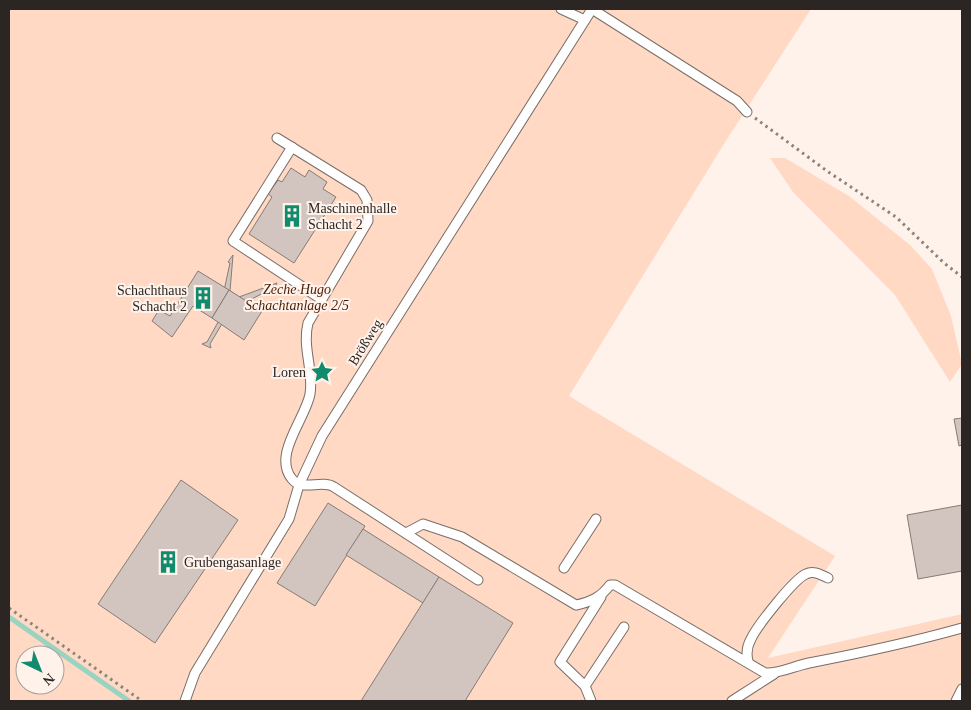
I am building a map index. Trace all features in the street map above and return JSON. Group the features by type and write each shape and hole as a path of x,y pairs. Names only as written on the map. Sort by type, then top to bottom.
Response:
{"lane":[{"path":"561,9 585,20"},
{"path":"592,9 737,101 747,112"},
{"name":"Brößweg","path":"185,701 195,673 289,518 299,485 322,436 592,9"},
{"path":"277,138 361,190 370,210 364,231 321,299 311,317 305,335 311,393 293,432 286,461 291,479 299,485 331,485 478,580"},
{"path":"292,147 232,241 321,299"},
{"path":"564,568 596,520"},
{"path":"406,533 423,524 462,537 576,605 588,603 603,594"},
{"path":"748,661 746,652 751,638 792,586 807,573 818,573 828,578"},
{"path":"591,701 585,686 560,662 610,585 615,585 748,661 759,671 774,674"},
{"path":"585,686 624,627"},
{"path":"732,701 774,674 795,666 910,642 962,628"},
{"path":"956,701 962,690"}],"path":[{"path":"747,112 827,171 896,217 944,263 962,277"},
{"path":"9,608 142,701"}],"green space":[{"name":"Zeche Hugo Schachtanlage 2/5","path":"9,9 811,9 722,147 569,396 835,556 768,658 962,614 962,701 9,701"},
{"path":"770,158 785,158 849,196 910,245 932,269 951,316 962,364 950,382 895,295 793,192"}],"building":[{"name":"Maschinenhalle Schacht 2","path":"291,168 305,177 309,170 327,182 323,189 336,197 294,263 249,234 272,197 268,194 278,180 282,182"},
{"path":"233,255 230,291 239,297 277,283 274,289 236,307 229,319 226,317 210,344 211,348 202,344 207,342 222,315 218,311 230,263 228,262"},
{"name":"Schachthaus Schacht 2","path":"198,271 229,290 212,318 193,306 172,337 152,321 159,310 170,316"},
{"path":"229,290 262,311 244,340 212,318"},
{"path":"962,418 962,445 959,446 954,419"},
{"name":"Grubengasanlage","path":"181,480 238,520 155,643 98,604"},
{"path":"328,503 365,526 315,606 277,583"},
{"path":"962,505 962,571 918,579 907,515"},
{"path":"363,529 439,577 423,603 346,555"},
{"path":"439,577 513,623 465,701 361,701"}],"waterway":[{"path":"9,617 129,701"}],"place":[{"name":"Maschinenhalle Schacht 2","path":"292,216"},
{"name":"Schachthaus Schacht 2","path":"203,298"},
{"name":"Loren","path":"322,372"},
{"name":"Grubengasanlage","path":"168,562"}]}
